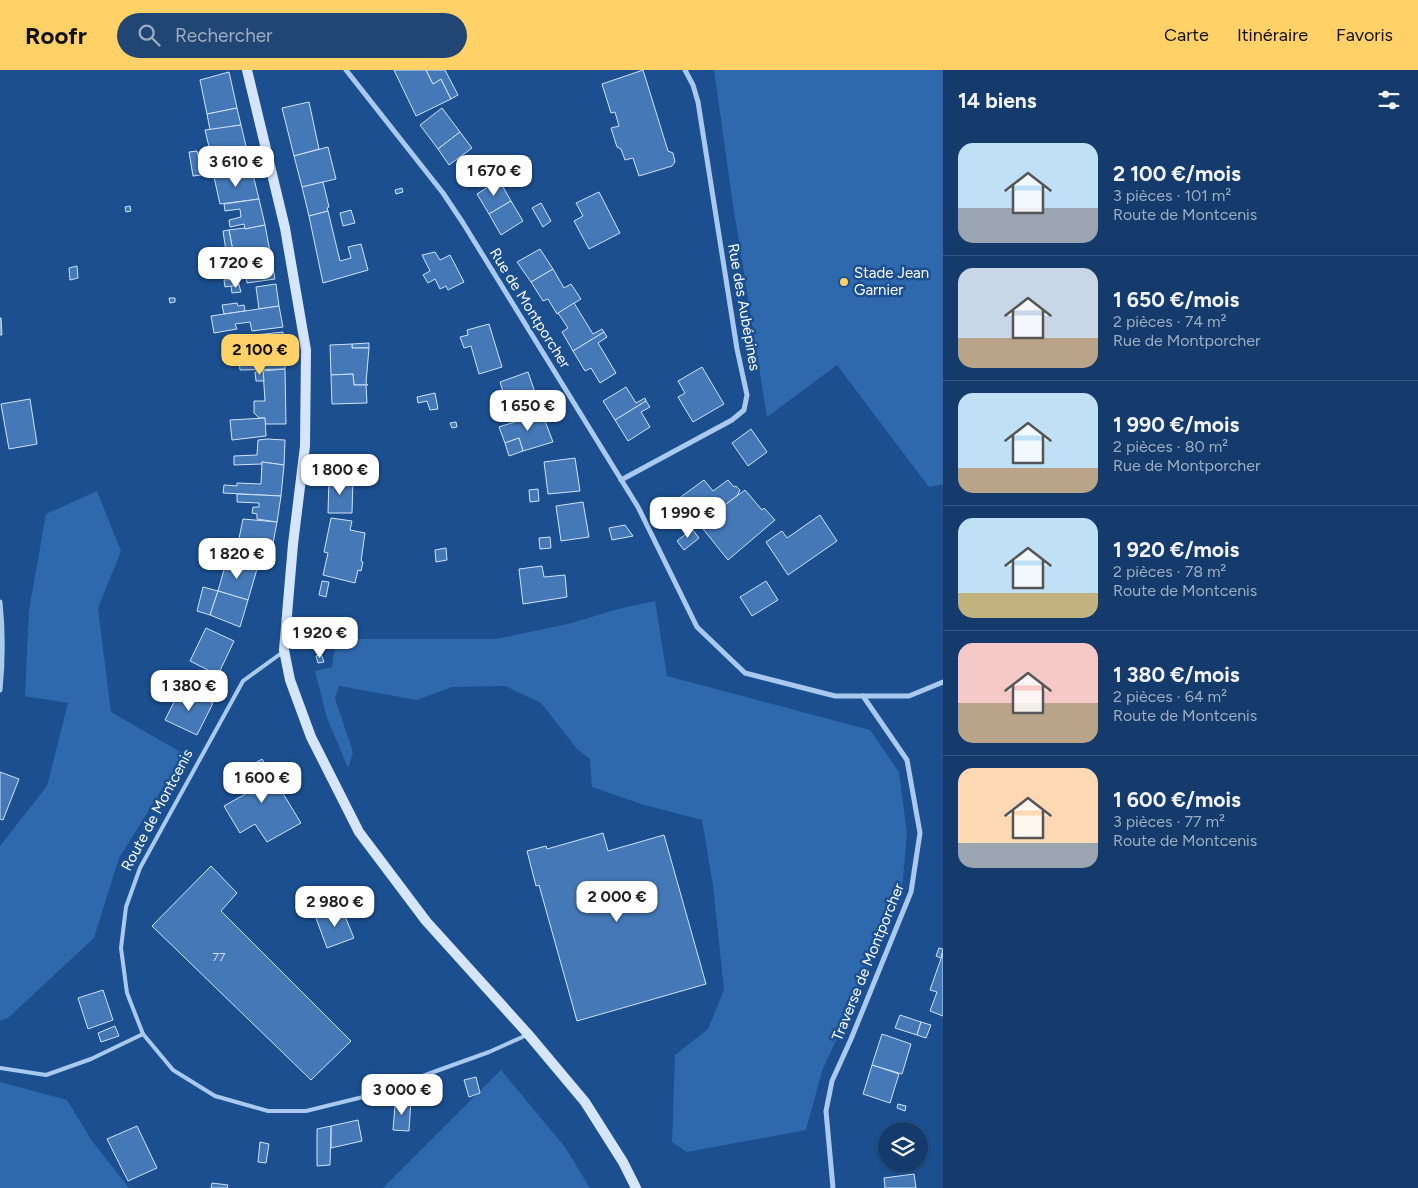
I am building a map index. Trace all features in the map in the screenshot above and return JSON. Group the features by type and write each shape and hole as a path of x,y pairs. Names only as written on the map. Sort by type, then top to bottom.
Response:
{"main road":[{"path":"247,70 285,228 306,350 306,446 293,544 284,650 290,680 311,737 359,832 426,921 528,1034 585,1102 623,1162 636,1188"}],"street":[{"name":"Rue de Montporcher","path":"346,70 443,193 463,223 638,508 697,628 745,673 835,696 909,696 943,682"},
{"name":"Rue des Aubépines","path":"620,480 732,420 744,410 747,395 733,328 698,102 694,85 685,70"},
{"path":"0,602 3,630 3,666 0,690"},
{"name":"Traverse de Montporcher","path":"833,1188 826,1111 832,1081 911,892 920,833 907,760 863,696"}],"lane":[{"name":"Route de Montcenis","path":"284,650 243,681 140,868 126,907 121,948 128,993 143,1034 173,1070 215,1096 268,1111 306,1111 367,1096 489,1052 528,1034"},
{"path":"0,1068 46,1075 91,1059 143,1034"}],"shaded area":[{"name":"Stade Jean Garnier","path":"714,70 943,70 943,484 929,487 837,365 767,417 732,198"},
{"path":"97,491 121,551 98,608 111,712 184,754 119,858 94,938 8,1018 0,1021 0,846 47,786 68,703 25,696 29,610 46,514"},
{"path":"655,601 667,676 870,730 899,772 907,833 902,889 822,1071 806,1130 687,1152 672,1142 675,1055 708,1029 724,990 713,886 702,820 641,804 592,787 590,759 577,749 541,703 505,686 452,687 417,700 339,686 335,698 353,752 348,768 327,718 315,671 332,667 336,639 496,639 572,623 618,609"},
{"path":"501,1070 565,1147 590,1188 383,1188"},
{"path":"0,1082 67,1100 92,1141 129,1188 0,1188"}],"building":[{"path":"394,70 426,70 433,84 441,79 451,99 416,116"},
{"path":"426,70 445,70 458,95 451,99 441,79 433,84"},
{"path":"643,70 668,151 673,153 675,162 672,166 639,176 633,158 625,160 621,149 617,147 611,128 619,126 615,112 611,113 602,84"},
{"path":"229,72 237,108 207,114 200,80"},
{"path":"309,102 319,149 294,156 282,108"},
{"path":"237,108 241,125 210,130 207,114"},
{"path":"442,108 460,132 438,149 420,125"},
{"path":"241,125 251,167 215,172 205,130"},
{"path":"460,132 472,148 449,165 438,149"},
{"path":"328,147 336,179 302,187 294,156"},
{"path":"197,151 199,160 205,159 208,174 193,176 189,152"},
{"path":"252,171 259,199 220,204 214,177"},
{"path":"499,180 511,201 489,214 477,194"},
{"path":"323,182 329,207 327,208 328,211 309,216 302,187"},
{"path":"402,188 403,192 396,194 395,190"},
{"path":"599,192 620,233 589,249 574,221 583,216 576,203"},
{"path":"259,199 265,225 245,229 244,224 230,227 229,220 241,217 240,209 225,211 224,204"},
{"path":"511,201 523,221 501,235 489,214"},
{"path":"541,203 551,221 543,227 532,208"},
{"path":"130,206 131,211 126,212 125,207"},
{"path":"351,210 355,223 343,226 340,213"},
{"path":"328,211 340,261 351,258 348,247 361,244 368,270 323,283 309,216"},
{"path":"265,225 270,252 234,257 229,230"},
{"path":"229,230 234,257 227,258 223,231"},
{"path":"540,249 553,269 531,282 517,262"},
{"path":"435,252 440,260 450,255 464,282 448,290 446,286 440,289 435,279 428,283 423,275 430,271 422,255"},
{"path":"271,255 275,279 247,283 245,265 242,266 241,261"},
{"path":"234,257 235,267 223,269 221,259"},
{"path":"210,260 215,260 217,270 212,270"},
{"path":"77,266 78,278 70,280 69,268"},
{"path":"553,269 564,288 571,284 581,299 557,314 548,299 543,301 531,282"},
{"path":"238,279 239,285 225,287 224,280"},
{"path":"276,284 279,306 259,309 256,287"},
{"path":"239,285 241,292 232,293 231,286"},
{"path":"169,298 175,298 175,302 170,303"},
{"path":"237,303 238,306 244,305 245,311 224,314 222,305"},
{"path":"574,303 593,334 602,329 604,332 573,351 562,332 568,328 558,313"},
{"path":"279,306 283,327 252,331 250,322 235,324 237,329 214,333 211,316"},
{"path":"1,318 2,335 0,335"},
{"path":"489,324 502,367 479,374 471,346 464,348 460,337 468,335 467,330"},
{"path":"283,332 285,369 240,370 236,337"},
{"path":"604,332 607,337 598,343 616,373 600,383 591,368 585,371 573,351"},
{"path":"369,343 369,348 352,348 352,344"},
{"path":"352,344 352,348 369,348 366,383 368,385 354,385 353,374 331,375 330,345"},
{"path":"702,367 724,404 693,422 678,397 685,393 678,381"},
{"path":"285,369 286,424 265,424 265,418 259,418 254,413 254,401 265,401 263,371"},
{"path":"263,371 264,381 256,381 255,372"},
{"path":"528,372 539,404 510,414 506,402 502,403 499,396 504,395 500,382"},
{"path":"353,374 354,385 366,385 367,403 332,404 331,375"},
{"path":"626,387 636,403 645,398 646,401 615,420 603,401"},
{"path":"435,393 438,409 430,410 427,401 418,403 417,397"},
{"path":"30,399 37,444 9,449 1,404"},
{"path":"646,401 650,407 641,412 650,427 628,441 615,420"},
{"path":"542,413 553,442 523,451 519,438 505,443 499,427"},
{"path":"265,418 266,436 232,440 230,420"},
{"path":"456,422 457,427 452,428 450,423"},
{"path":"751,429 767,452 748,466 732,443"},
{"path":"519,438 523,451 509,456 505,443"},
{"path":"258,440 285,440 284,465 262,462 262,464 234,465 234,456 257,455"},
{"path":"575,458 580,491 548,494 544,462"},
{"path":"262,462 284,465 281,496 223,493 224,485 237,486 237,483 261,484"},
{"path":"329,479 353,479 352,513 328,513"},
{"path":"704,480 713,491 728,480 734,487 736,486 740,490 737,496 699,524 678,499"},
{"path":"538,489 539,501 530,502 529,490"},
{"path":"745,490 762,510 764,508 775,520 728,560 699,524"},
{"path":"237,494 281,496 277,522 257,519 257,514 252,513 253,507 259,507 259,503 237,502"},
{"path":"583,502 589,537 561,541 556,506"},
{"path":"820,515 837,541 788,575 766,542 782,531 787,538"},
{"path":"331,518 352,521 350,530 365,533 361,561 363,562 361,571 358,570 355,583 323,575 328,553 324,552"},
{"path":"243,519 277,522 271,554 237,548"},
{"path":"625,525 633,536 612,540 609,528"},
{"path":"692,529 699,538 684,550 677,541"},
{"path":"550,537 551,548 540,549 539,538"},
{"path":"446,548 447,560 436,562 435,550"},
{"path":"227,559 257,569 248,600 218,591"},
{"path":"542,566 544,577 565,575 567,597 523,604 519,569"},
{"path":"322,581 329,582 326,597 319,595"},
{"path":"766,581 778,600 752,616 740,597"},
{"path":"203,587 218,591 210,615 197,611"},
{"path":"218,591 248,600 240,627 210,615"},
{"path":"206,628 234,641 218,675 190,661"},
{"path":"321,654 324,662 318,663 316,656"},
{"path":"181,688 213,703 197,735 165,720"},
{"path":"262,759 301,823 267,842 255,824 240,833 224,806 249,792 238,773"},
{"path":"0,772 19,779 3,820 0,819"},
{"path":"603,833 608,851 664,835 706,984 577,1021 539,885 536,886 527,851 546,846 547,849"},
{"path":"211,866 237,893 221,911 351,1041 311,1080 152,926"},
{"path":"342,909 354,938 327,948 316,918"},
{"path":"939,948 943,949 941,958 936,956"},
{"path":"943,953 943,1016 930,1011 937,992 930,990"},
{"path":"103,990 113,1020 88,1029 78,998"},
{"path":"900,1015 921,1022 917,1035 895,1028"},
{"path":"921,1022 931,1025 926,1038 917,1035"},
{"path":"115,1026 119,1036 101,1042 98,1033"},
{"path":"882,1034 911,1044 902,1074 872,1065"},
{"path":"872,1065 899,1074 890,1103 863,1094"},
{"path":"476,1077 480,1093 469,1097 464,1080"},
{"path":"411,1099 409,1131 393,1130 395,1105"},
{"path":"898,1104 906,1106 905,1111 897,1108"},
{"path":"358,1120 362,1141 331,1148 331,1126"},
{"path":"137,1126 157,1168 128,1181 107,1139"},
{"path":"331,1126 330,1165 317,1166 317,1129"},
{"path":"260,1142 269,1144 266,1163 258,1162"},
{"path":"914,1174 916,1188 885,1188 884,1178"},
{"path":"212,1183 228,1185 227,1188 211,1188"}],"place":[{"name":"Stade Jean Garnier","path":"844,282"}]}
